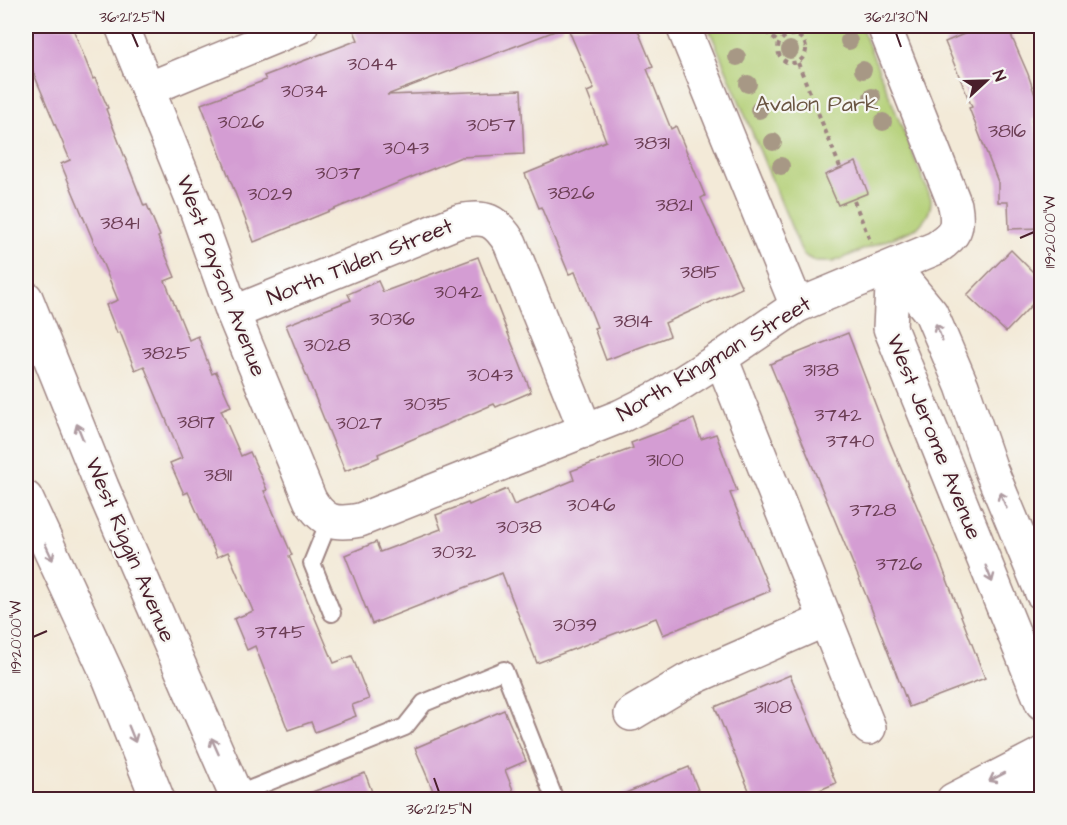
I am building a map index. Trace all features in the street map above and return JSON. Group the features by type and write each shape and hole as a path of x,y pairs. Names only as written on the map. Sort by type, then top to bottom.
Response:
{"street":[{"name":"West Payson Avenue","path":"122,26 193,201 233,313 310,500 317,513 329,520"},
{"path":"148,89 301,26"},
{"path":"682,26 796,306"},
{"name":"North Kingman Street","path":"329,520 345,523 360,520 586,431 661,396 796,306 893,267 949,240 956,230 955,205 893,28"},
{"name":"North Tilden Street","path":"233,313 459,221 474,218 489,220 502,229 510,243 586,431"},
{"name":"West Jerome Avenue","path":"893,267 932,313 1041,593"},
{"name":"West Jerome Avenue","path":"893,267 890,328 1041,703"},
{"name":"West Riggin Avenue","path":"26,298 102,487 237,797"},
{"path":"721,358 869,728"},
{"path":"944,461 982,445"},
{"path":"26,498 110,680 158,800"},
{"path":"631,714 688,680 825,620"},
{"path":"953,800 1041,754"},
{"path":"1007,800 1041,781"}],"lane":[{"path":"329,520 312,562 332,613"},
{"path":"237,797 405,727 424,703 504,670 555,800"}],"path":[{"path":"759,26 779,43"},
{"path":"797,36 798,26"},
{"path":"788,36 797,36 804,42 805,56 798,63 788,63 780,58 777,50 779,43 788,36"},
{"path":"798,63 840,166"},
{"path":"854,201 868,237"}],"green space":[{"name":"Avalon Park","path":"708,26 861,26 931,199 929,212 920,225 833,262 816,262 803,255"}],"building":[{"path":"26,26 72,26 93,79 95,78 108,108 106,109 144,206 147,205 160,236 158,237 175,277 165,281 189,340 198,336 212,374 216,372 231,406 221,410 241,456 250,452 267,490 264,491 292,555 289,556 334,663 352,656 369,699 352,705 356,716 315,732 311,722 288,730 255,646 247,650 234,619 253,611 228,552 217,557 188,492 184,494 170,463 182,458 144,366 135,370 106,305 118,300 61,164 70,160 26,55"},
{"path":"368,26 563,26 563,28 387,95 521,90 524,154 461,157 254,242 201,104 266,80 264,76 358,40 354,31"},
{"path":"567,26 636,26 653,67 647,69 671,129 676,126 705,196 701,198 742,288 665,323 670,336 606,360 594,328 597,327 575,272 569,274 525,174 606,141 587,92 594,89"},
{"path":"983,26 1007,26 1028,74 1041,113 1041,116 1032,120 1041,145 1041,228 1009,229 1008,202 998,202 998,182 969,108 972,107 945,42"},
{"path":"856,162 868,193 838,205 825,175"},
{"path":"1011,250 1041,280 1041,295 1006,332 967,295"},
{"path":"478,257 531,392 496,407 494,404 378,454 379,457 345,471 286,325 351,300 348,294 378,281 383,292"},
{"path":"848,333 985,678 909,707 870,605 770,364"},
{"path":"694,419 701,439 716,434 737,491 730,493 770,591 663,635 656,618 537,663 502,573 372,624 345,555 376,542 380,552 441,529 436,515 468,503 469,505 507,489 514,505 574,480 571,471 633,448 631,443"},
{"path":"790,675 836,783 797,800 753,800 715,707"},
{"path":"504,710 526,761 505,770 517,800 437,800 415,748"},
{"path":"689,767 702,800 611,800 611,799"},
{"path":"365,773 375,800 302,800 301,796"}]}
